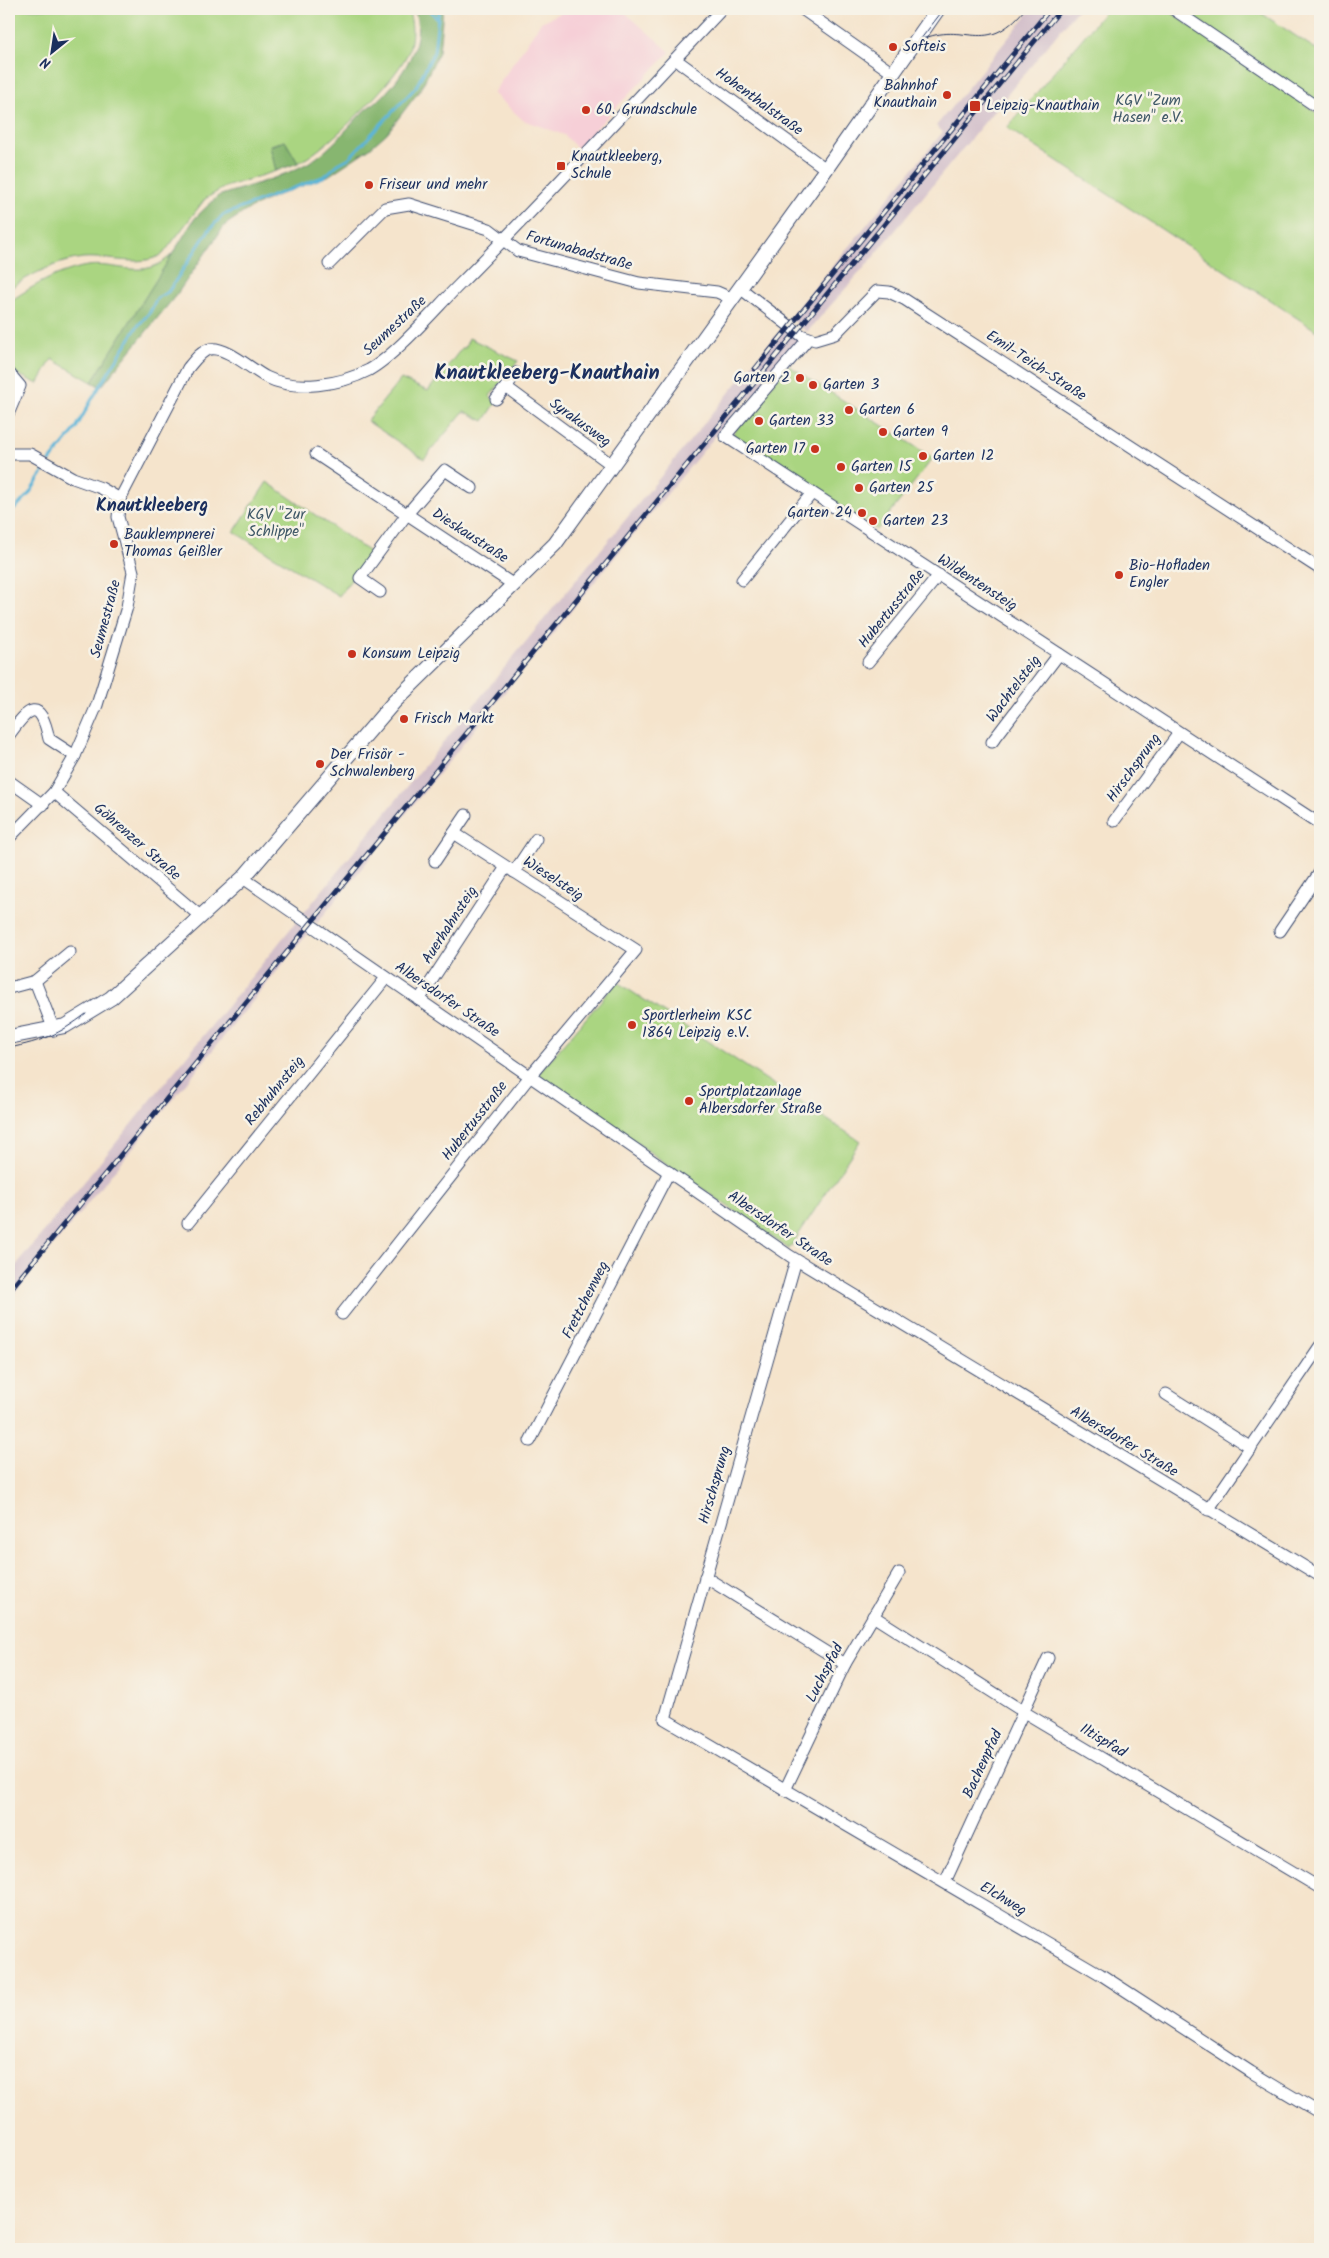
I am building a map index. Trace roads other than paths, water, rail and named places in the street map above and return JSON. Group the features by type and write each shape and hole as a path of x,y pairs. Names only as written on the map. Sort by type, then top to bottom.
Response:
{"main road":[{"path":"9,1038 54,1030 112,998 243,878 394,702 555,544 826,169 938,9"}],"street":[{"name":"Seumestraße","path":"9,838 54,792 75,756 97,705 127,607 132,581 133,572 118,517 120,499 182,377 199,355 210,349 220,349 267,378 300,386 324,384 357,375 382,361 504,240 722,9"},
{"path":"802,9 894,74"},
{"path":"1173,9 1320,109"},
{"name":"Hohenthalstraße","path":"675,59 826,169"},
{"name":"Fortunabadstraße","path":"329,264 385,208 409,204 489,229 518,251 639,283 737,293"},
{"name":"Emil-Teich-Straße","path":"808,338 825,339 835,334 877,291 889,292 904,298 1320,569"},
{"path":"737,293 808,338"},
{"name":"Wildentensteig","path":"808,338 725,436 1320,824"},
{"path":"9,373 20,386 9,412"},
{"path":"496,400 516,373"},
{"name":"Syrakusweg","path":"506,387 612,465"},
{"path":"9,454 30,454 44,460 56,469 120,499"},
{"name":"Dieskaustraße","path":"316,454 514,585"},
{"name":"Dieskaustraße","path":"380,592 360,578 407,514 444,470 472,488"},
{"path":"742,580 812,492"},
{"name":"Hubertusstraße","path":"868,662 939,575"},
{"name":"Wachtelsteig","path":"992,742 1059,654"},
{"path":"9,735 23,715 31,711 38,712 44,718 49,739 75,756"},
{"name":"Hirschsprung","path":"1114,821 1179,733"},
{"path":"9,781 43,805"},
{"name":"Göhrenzer Straße","path":"54,792 200,916"},
{"path":"436,861 466,815"},
{"name":"Wieselsteig","path":"454,834 636,950"},
{"name":"Auerhahnsteig","path":"419,1000 510,870 536,839"},
{"path":"1280,931 1320,872"},
{"name":"Albersdorfer Straße","path":"243,878 386,978 531,1075 796,1260 1320,1576"},
{"name":"Hubertusstraße","path":"342,1314 531,1075 636,950"},
{"path":"9,988 35,981 70,952"},
{"name":"Rebhuhnsteig","path":"188,1223 386,978"},
{"path":"35,981 54,1030"},
{"name":"Frettchenweg","path":"530,1441 669,1172"},
{"name":"Hirschsprung","path":"665,1719 796,1260"},
{"path":"1208,1510 1320,1346"},
{"path":"1166,1394 1251,1448"},
{"name":"Luchspfad","path":"786,1790 845,1664 898,1573"},
{"path":"705,1576 845,1664"},
{"name":"Iltispfad","path":"873,1616 1024,1712 1320,1888"},
{"name":"Bachenpfad","path":"945,1882 1048,1658"},
{"name":"Elchweg","path":"665,1719 1100,1974 1251,2072 1320,2113"}],"waterway":[{"path":"429,9 438,20"},
{"path":"50,461 75,430 92,399 137,327 150,312 157,298 168,292 209,230 223,215 325,176 338,164 349,158 416,87 434,52 439,9"},
{"path":"9,515 29,494 47,466"}],"tram line":[{"path":"907,53 920,40 944,9"},
{"path":"920,40 950,33 986,35 998,32 1011,24 1025,9"},
{"path":"9,1048 50,1036 86,1014"}],"railway":[{"path":"755,369 1050,9"},
{"path":"9,1291 1061,9"}],"place":[{"name":"Softeis","path":"893,47"},
{"name":"Bahnhof Knauthain","path":"947,95"},
{"name":"Leipzig-Knauthain","path":"975,106"},
{"name":"60. Grundschule","path":"586,110"},
{"name":"Knautkleeberg, Schule","path":"561,166"},
{"name":"Friseur und mehr","path":"369,185"},
{"name":"Garten 2","path":"800,378"},
{"name":"Garten 3","path":"813,385"},
{"name":"Garten 6","path":"849,410"},
{"name":"Garten 33","path":"759,421"},
{"name":"Garten 9","path":"883,432"},
{"name":"Garten 17","path":"815,449"},
{"name":"Garten 12","path":"923,456"},
{"name":"Garten 15","path":"841,467"},
{"name":"Garten 25","path":"859,488"},
{"name":"Garten 24","path":"862,513"},
{"name":"Garten 23","path":"873,521"},
{"name":"Bauklempnerei Thomas Geißler","path":"114,544"},
{"name":"Bio-Hofladen Engler","path":"1119,575"},
{"name":"Konsum Leipzig","path":"352,654"},
{"name":"Frisch Markt","path":"404,719"},
{"name":"Der Frisör - Schwalenberg","path":"320,764"},
{"name":"Sportlerheim KSC 1864 Leipzig e.V.","path":"632,1025"},
{"name":"Sportplatzanlage Albersdorfer Straße","path":"689,1101"}],"district":[{"name":"Knautkleeberg-Knauthain","path":"547,374"},
{"name":"Knautkleeberg","path":"152,506"}],"park label":[{"name":"KGV \"Zum Hasen\" e.V.","path":"1148,110"},
{"name":"KGV \"Zur Schlippe\"","path":"276,524"}]}
